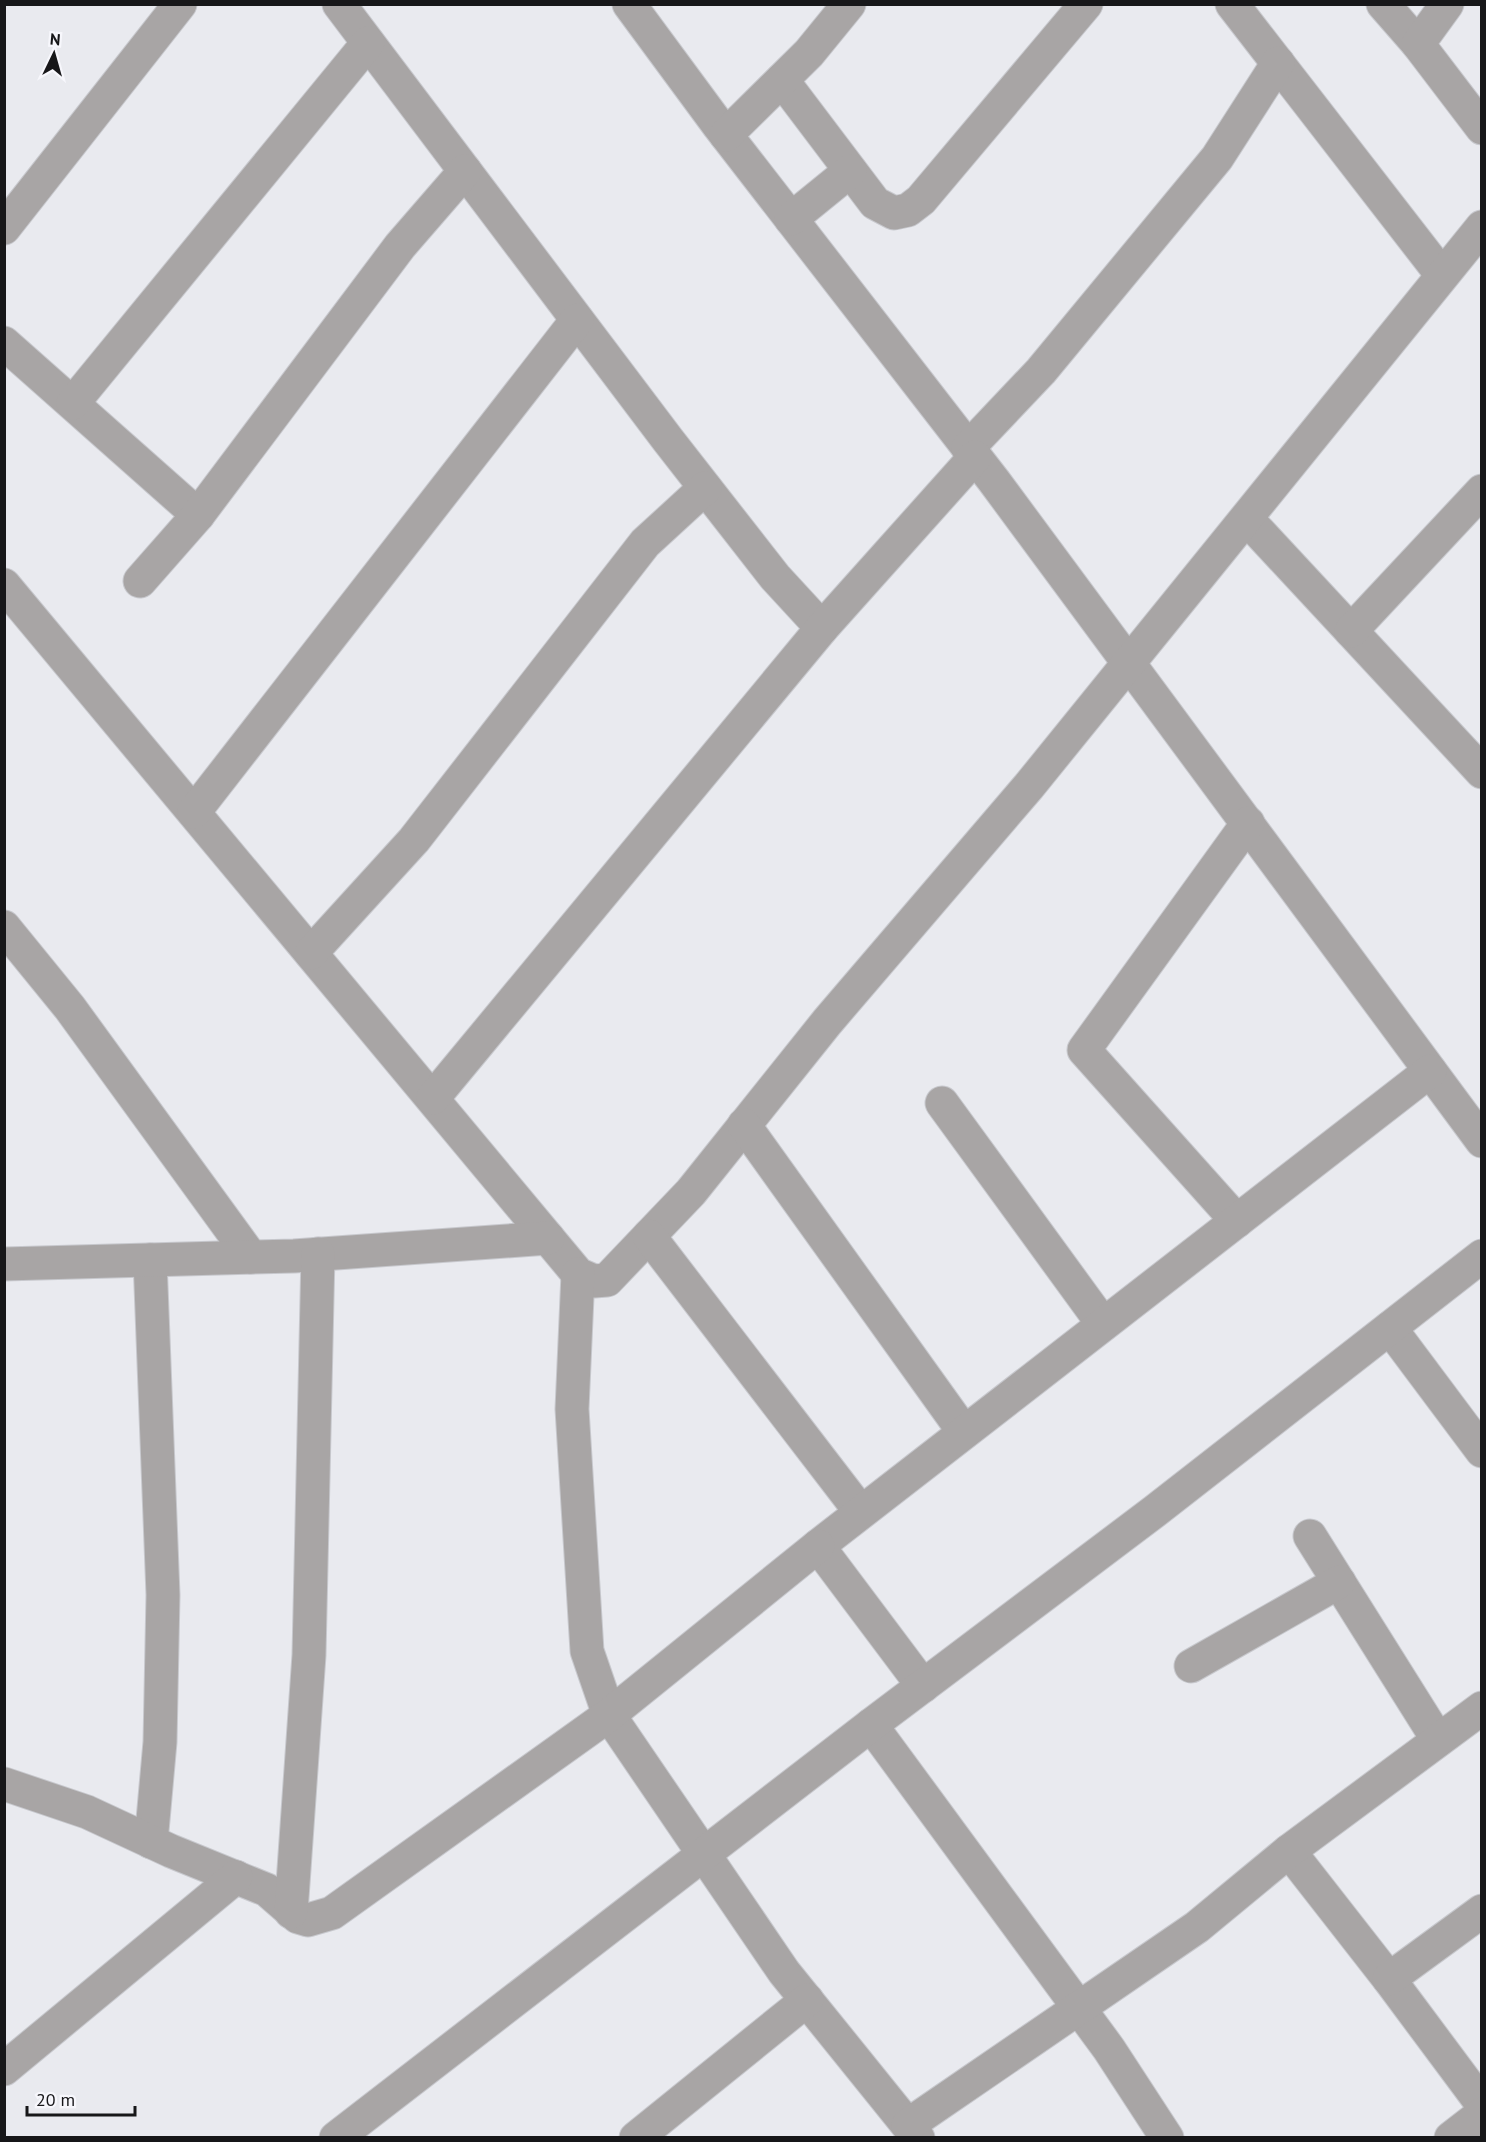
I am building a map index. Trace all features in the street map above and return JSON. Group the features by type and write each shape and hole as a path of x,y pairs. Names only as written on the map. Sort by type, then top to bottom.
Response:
{"street":[{"path":"4,228 180,4"},
{"path":"339,4 705,488 775,577 822,628"},
{"path":"629,4 726,135 971,452 1482,1141"},
{"path":"726,135 809,53 849,4"},
{"path":"782,81 875,203 894,213 908,210 921,200 1086,4"},
{"path":"1232,4 1442,275"},
{"path":"1383,4 1418,44 1482,128"},
{"path":"1418,44 1447,4"},
{"path":"73,403 368,43"},
{"path":"433,1098 822,628 1041,371 1217,158 1278,63"},
{"path":"140,581 198,515 400,246 465,171"},
{"path":"791,219 850,171"},
{"path":"4,585 578,1274 594,1281 607,1280 691,1192 827,1022 1029,786 1127,661 1247,519 1482,227"},
{"path":"194,812 577,320"},
{"path":"4,343 198,515"},
{"path":"311,953 414,840 645,543 705,488"},
{"path":"1351,631 1482,491"},
{"path":"1247,519 1482,772"},
{"path":"1237,1221 1084,1050 1248,823"},
{"path":"4,927 70,1008 251,1257"},
{"path":"4,1784 87,1812 151,1842 267,1890 291,1912 308,1920 332,1913 609,1715 860,1511 1430,1071"},
{"path":"942,1103 1103,1324"},
{"path":"744,1125 964,1431"},
{"path":"648,1236 860,1511"},
{"path":"4,1264 318,1254 548,1238"},
{"path":"291,1912 309,1655 318,1254"},
{"path":"336,2138 703,1853 1155,1511 1482,1256"},
{"path":"150,1260 163,1595 160,1742 151,1842"},
{"path":"578,1274 572,1409 587,1652 609,1715 784,1972 913,2131 1079,2008 1197,1927 1289,1851 1482,1708"},
{"path":"1390,1328 1482,1451"},
{"path":"1310,1536 1438,1740"},
{"path":"818,1546 923,1686"},
{"path":"1191,1666 1339,1582"},
{"path":"871,1725 1079,2008 1167,2138"},
{"path":"1289,1851 1389,1979 1482,2104"},
{"path":"4,2069 236,1877"},
{"path":"1389,1979 1482,1911"},
{"path":"636,2138 807,2000"},
{"path":"1451,2138 1482,2114"}]}
